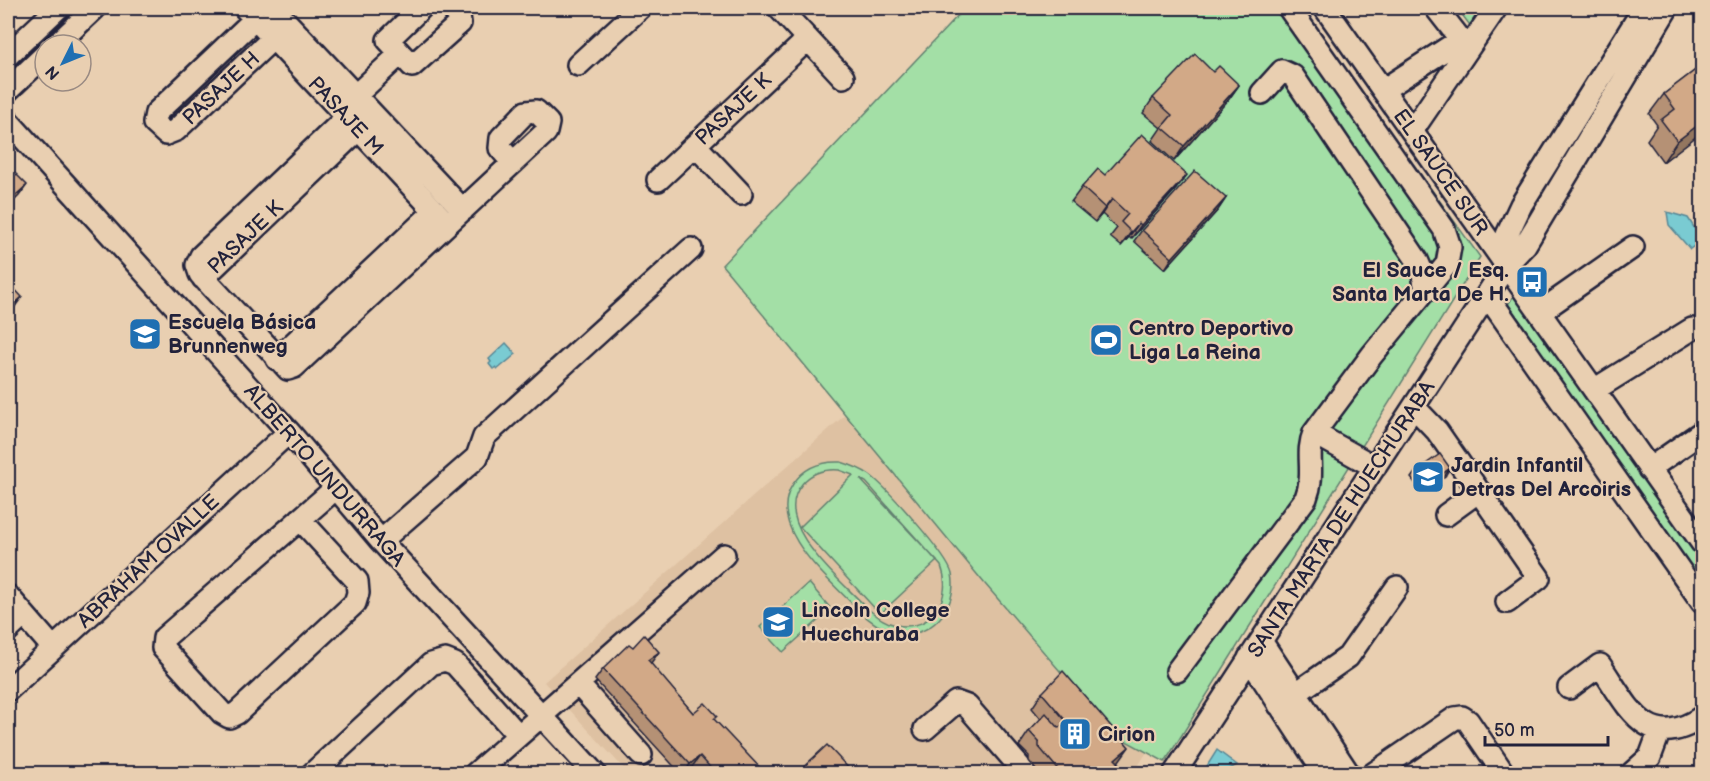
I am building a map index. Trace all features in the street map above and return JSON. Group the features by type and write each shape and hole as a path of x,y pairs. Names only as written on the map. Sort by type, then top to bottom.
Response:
{"street":[{"path":"8,55 58,8"},
{"path":"69,33 95,8"},
{"path":"421,8 389,38 390,45 410,66 416,65 460,21 452,8"},
{"path":"578,65 640,8"},
{"path":"779,8 843,76"},
{"path":"1177,671 1306,498 1312,482 1310,443 1314,433 1372,355 1447,264 1450,247 1444,229 1289,8"},
{"name":"EL SAUCE SUR","path":"1325,8 1702,543"},
{"path":"1436,8 1464,45"},
{"path":"1412,130 1464,45 1496,8"},
{"path":"1507,264 1507,235 1521,205 1644,8"},
{"name":"SANTA MARTA DE HUECHURABA","path":"1174,774 1507,264 1525,246 1667,8"},
{"name":"PASAJE H","path":"258,11 158,110 153,117 157,128 166,134 176,130 281,31"},
{"name":"PASAJE M","path":"258,11 356,96 360,120"},
{"name":"PASAJE M","path":"281,31 448,215"},
{"name":"PASAJE K","path":"658,180 808,39"},
{"path":"1383,90 1464,45"},
{"path":"356,96 399,55"},
{"path":"8,90 33,66"},
{"path":"1262,93 1282,71 1293,76 1417,260 1424,274 1426,291"},
{"name":"PASAJE K","path":"360,120 203,278 283,364 448,215"},
{"name":"ALBERTO UNDURRAGA","path":"8,121 289,432 381,541 542,714 587,770"},
{"path":"695,145 741,194"},
{"path":"448,215 513,163"},
{"path":"1540,312 1633,247"},
{"path":"381,541 477,457 484,437 691,249"},
{"path":"1487,295 1702,602"},
{"path":"1594,390 1692,329"},
{"path":"1414,407 1437,430 1539,578 1507,602"},
{"name":"ABRAHAM OVALLE","path":"8,690 289,432"},
{"path":"1649,469 1702,432"},
{"path":"1314,433 1375,467"},
{"path":"300,519 357,581 358,593 355,603 229,717 222,713 163,648 164,638 300,519 336,488"},
{"path":"1446,515 1479,491"},
{"path":"475,774 542,714 579,685 724,555"},
{"path":"1288,699 1348,657 1397,587"},
{"path":"8,596 53,648"},
{"path":"8,630 24,615"},
{"path":"1261,641 1325,774"},
{"path":"1250,658 1288,699 1349,774"},
{"path":"312,774 431,664 445,660 455,664 518,735"},
{"path":"1569,688 1600,665 1640,721 1660,730 1680,729 1702,717"},
{"path":"579,685 641,755"},
{"path":"925,729 956,702 967,706 1026,774"},
{"path":"1373,774 1455,718 1462,717 1468,721 1504,774"},
{"path":"1631,774 1650,757 1660,730"}],"shaded area":[{"name":"Lincoln College Huechuraba","path":"845,415 1115,735 1147,752 1133,774 628,773 544,682"}],"green space":[{"name":"Centro Deportivo Liga La Reina","path":"965,8 1301,8 1480,257 1165,762 1115,735 985,584 722,265"},
{"path":"1457,8 1485,8 1472,28"},
{"path":"1522,282 1702,543 1702,599 1504,311"},
{"path":"834,462 856,467 878,482 916,523 948,565 952,574 951,599 946,610 930,627 907,634 890,632 878,626 863,615 821,572 806,555 795,537 787,519 786,501 793,484 808,469","holes":["828,470 839,470 853,475 800,527 880,614 937,561 944,577 942,600 930,618 909,626 885,621 868,609 827,568 802,534 795,517 794,500 802,484 814,474","860,479 866,482 928,551"]},
{"path":"809,583 831,609 783,652 760,627"}],"water":[{"path":"1667,212 1688,218 1702,240 1690,249 1669,225"},
{"path":"506,343 516,354 498,369 496,367 493,369 489,364 491,362 489,359"},
{"path":"1217,750 1237,765 1221,774 1207,766"}],"building":[{"path":"1195,54 1213,72 1219,66 1239,85 1184,146 1162,127 1172,115 1153,98"},
{"path":"1702,65 1702,122 1677,141 1661,120 1675,109 1664,94"},
{"path":"1142,134 1187,175 1141,225 1139,223 1131,232 1121,222 1128,214 1112,199 1105,208 1082,187 1098,169 1105,175"},
{"path":"8,171 10,174 13,171 27,185 8,202"},
{"path":"1195,171 1226,198 1172,258 1142,230"},
{"path":"8,284 22,297 8,310"},
{"path":"1440,454 1450,468 1427,485 1416,471"},
{"path":"644,635 659,652 648,660 693,713 705,703 717,716 714,719 764,774 716,774 700,756 690,764 603,669 629,644 633,647"},
{"name":"Cirion","path":"1063,671 1129,747 1115,759 1119,763 1108,771 1110,774 1062,774 1039,747 1039,742 1029,731 1046,713 1058,727 1062,726 1068,732 1072,728 1042,693"},
{"path":"827,745 854,774 796,774"}],"place":[{"name":"El Sauce / Esq. Santa Marta De H.","path":"1532,282"},
{"name":"Escuela Básica Brunnenweg","path":"145,334"},
{"name":"Centro Deportivo Liga La Reina","path":"1106,340"},
{"name":"Jardin Infantil Detras Del Arcoiris","path":"1428,477"},
{"name":"Lincoln College Huechuraba","path":"778,622"},
{"name":"Cirion","path":"1075,734"}]}
